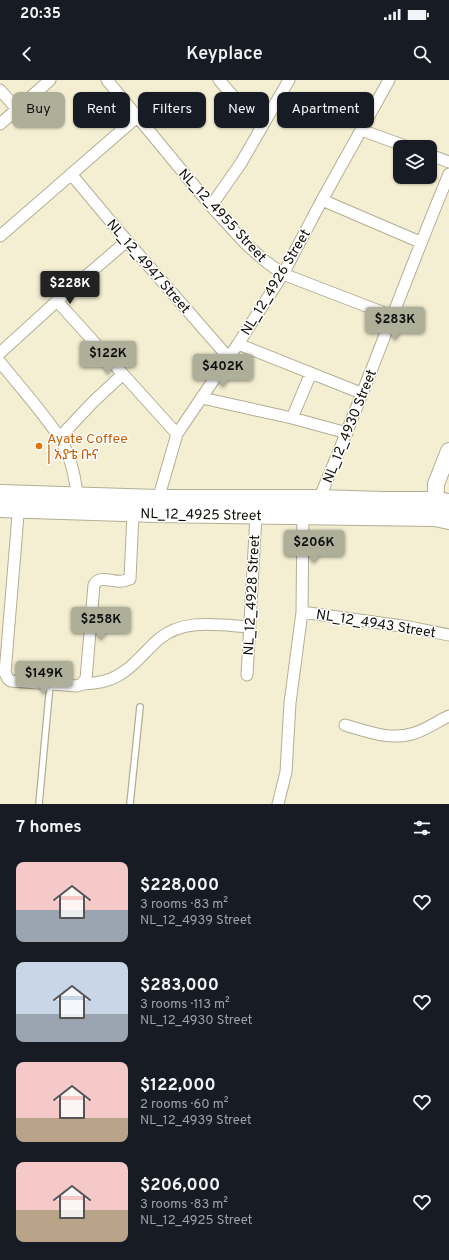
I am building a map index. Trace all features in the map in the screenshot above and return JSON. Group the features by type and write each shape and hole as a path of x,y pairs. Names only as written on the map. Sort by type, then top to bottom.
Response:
{"main road":[{"name":"NL_12_4925 Street","path":"0,494 19,501 133,513 156,506 319,499 383,501 442,510"},
{"name":"NL_12_4925 Street","path":"0,508 19,501 77,496 156,506 256,515 303,516 442,510"}],"street":[{"path":"36,92 50,80"},
{"path":"219,80 230,92"},
{"path":"269,114 289,80"},
{"name":"NL_12_4926 Street","path":"156,506 177,434 283,274 322,200 389,80"},
{"name":"NL_12_4955 Street","path":"110,81 137,117 211,206 264,261 283,274 392,316"},
{"path":"0,90 12,103"},
{"path":"0,124 12,113"},
{"path":"1,232 137,117"},
{"path":"211,206 241,163 261,128"},
{"path":"361,130 393,142"},
{"path":"437,158 449,162"},
{"name":"NL_12_4947 Street","path":"71,174 228,357"},
{"name":"NL_12_4930 Street","path":"319,499 347,433 420,242 449,174"},
{"path":"322,200 420,242"},
{"path":"0,353 57,301 127,241"},
{"path":"57,301 177,434"},
{"path":"238,344 362,394"},
{"path":"0,362 60,438 73,474 77,496"},
{"path":"60,438 93,402 123,374"},
{"path":"292,418 311,374"},
{"path":"202,398 292,418 347,433"},
{"path":"442,510 436,484 449,451"},
{"path":"19,501 5,673 11,681 77,686 94,683 110,679 126,670 147,649 170,631 198,624 250,627"},
{"path":"82,684 86,679 94,586 96,582 101,580 124,582 130,579 133,513"},
{"name":"NL_12_4928 Street","path":"247,675 256,515"},
{"path":"278,804 286,772 290,703 302,612 303,516"},
{"name":"NL_12_4943 Street","path":"302,612 410,627 449,635"},
{"path":"345,725 370,733 395,737 416,733 449,716"}],"lane":[{"path":"39,804 50,684"},
{"path":"130,804 140,707"}],"place":[{"name":"Ayate Coffee | አያቴ ቡና","path":"39,446"}]}
